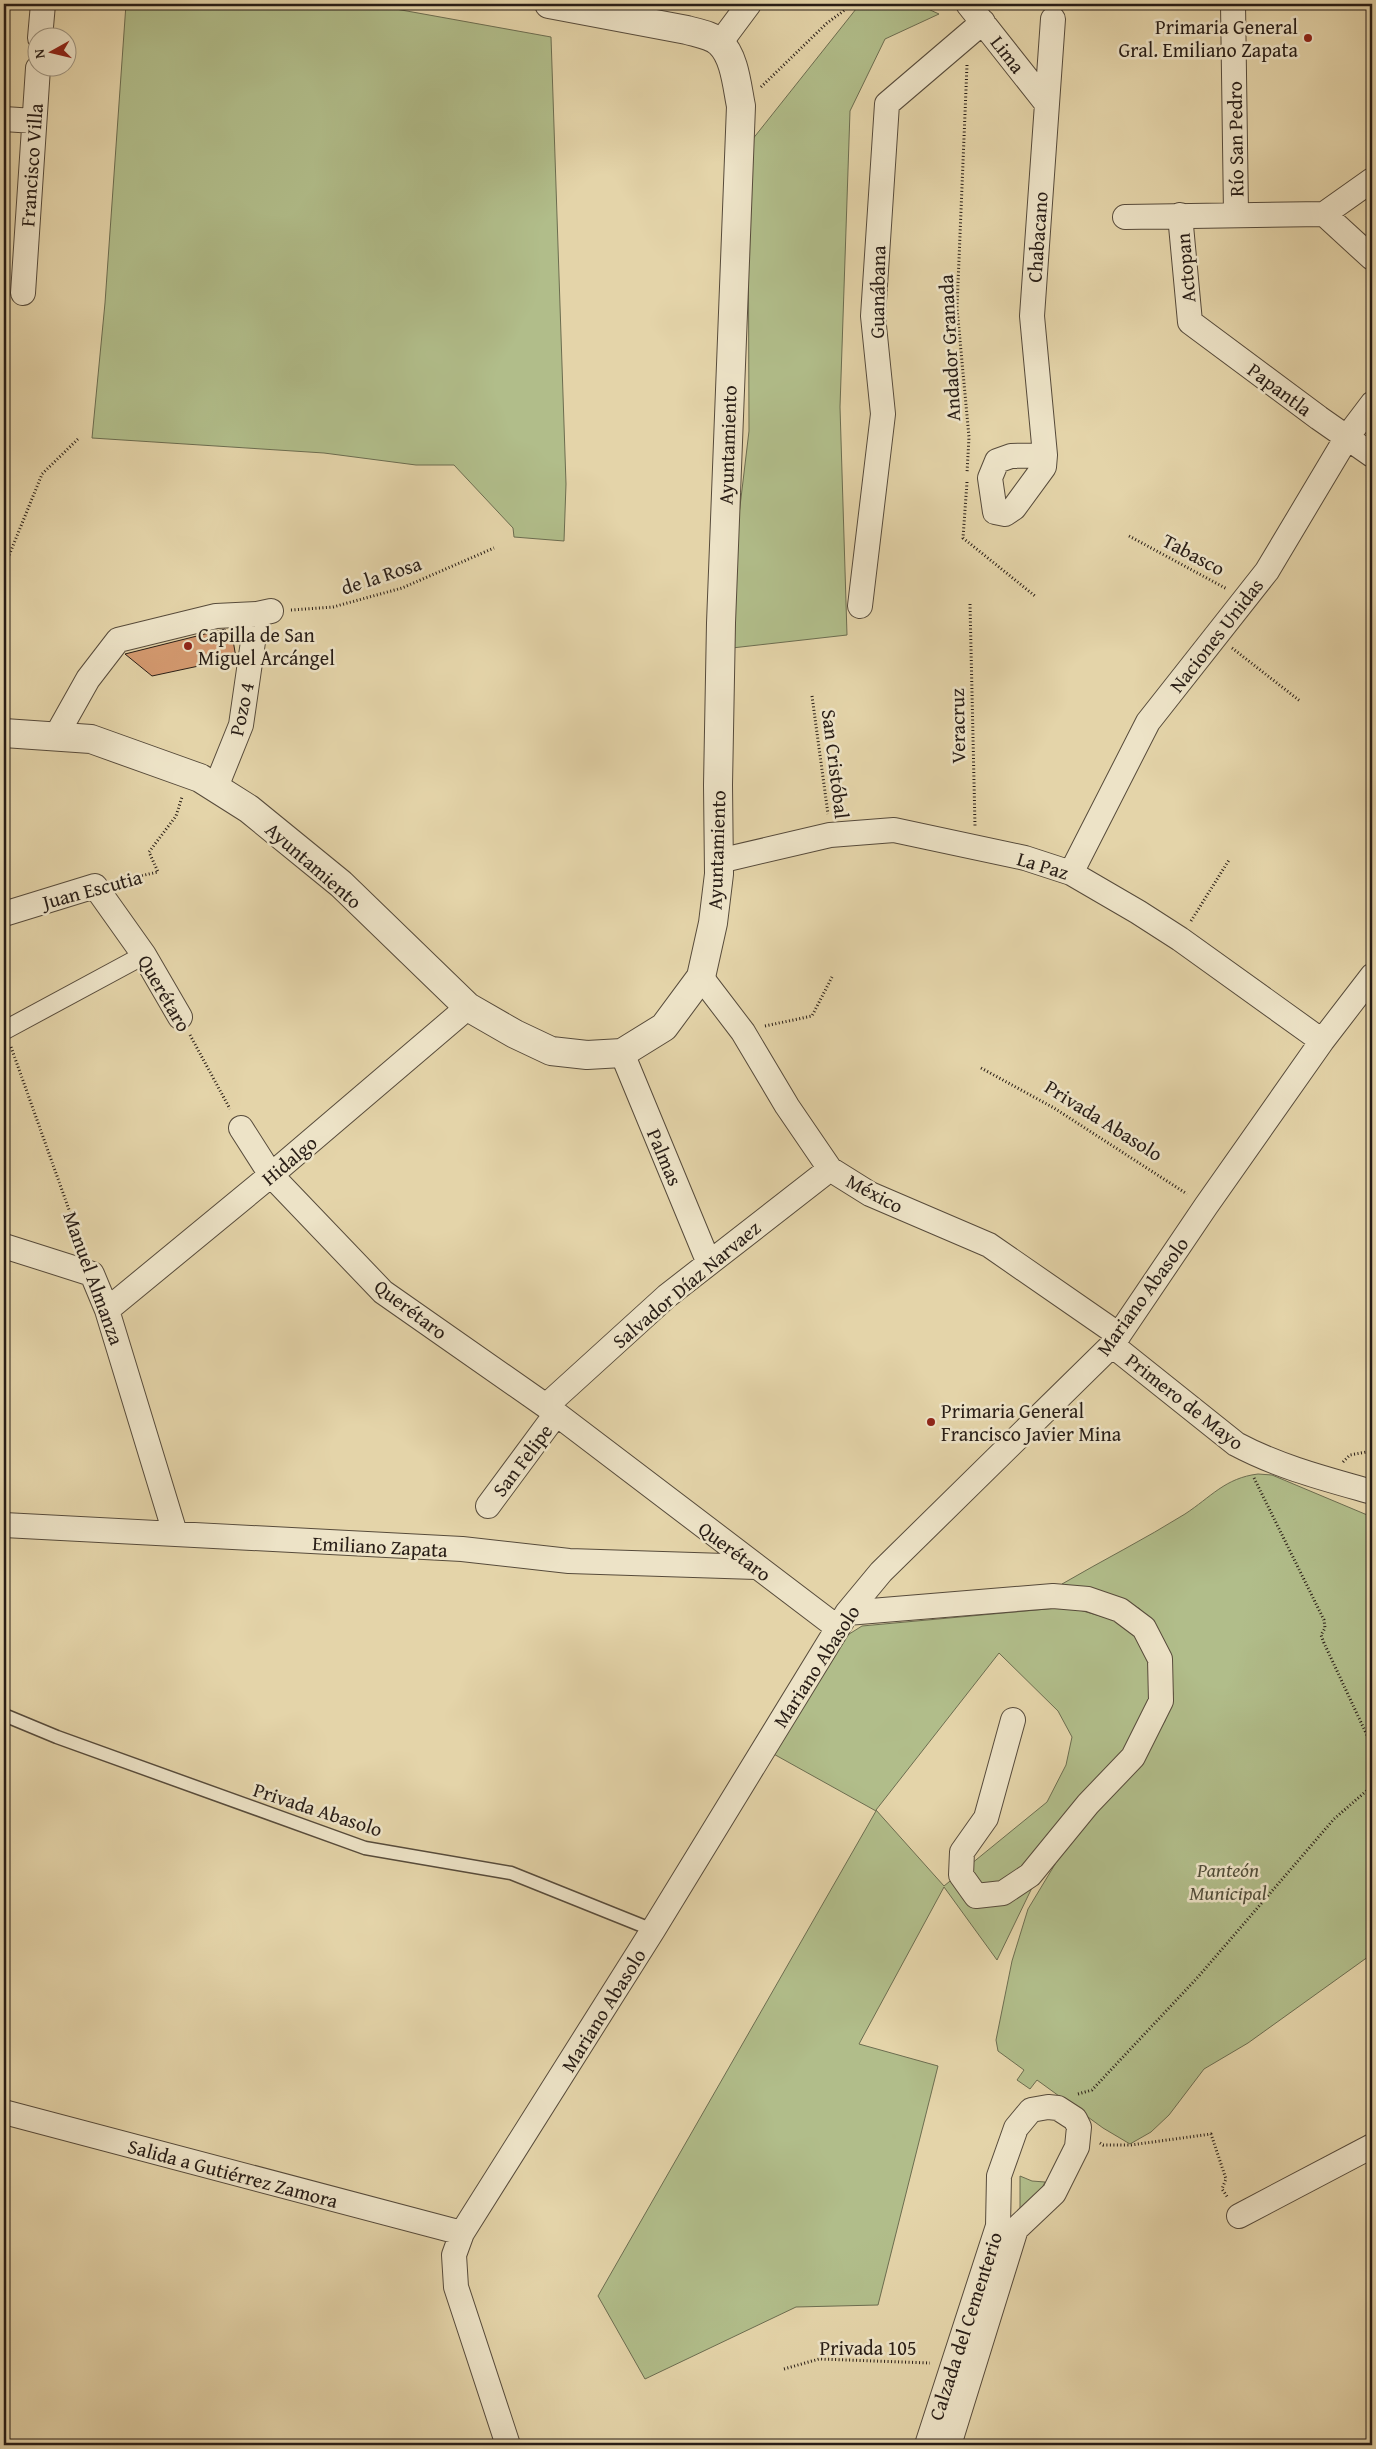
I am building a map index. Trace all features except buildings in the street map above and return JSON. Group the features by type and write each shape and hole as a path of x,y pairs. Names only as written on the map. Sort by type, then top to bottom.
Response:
{"street":[{"path":"41,28 43,4"},
{"path":"549,4 687,30 706,35 720,43 750,4"},
{"name":"Lima","path":"968,4 975,28 1047,104"},
{"name":"Río San Pedro","path":"1233,4 1236,214"},
{"name":"Chabacano","path":"1045,455 1032,316 1053,19"},
{"name":"Guanábana","path":"860,606 883,414 873,316 886,104 975,28"},
{"name":"Ayuntamiento","path":"4,733 91,739 208,782 249,808 340,884 468,1007 550,1051 587,1055 622,1053 664,1027 701,977 713,923 719,860 718,785 725,491 741,106 734,67 720,43"},
{"name":"Francisco Villa","path":"23,293 37,78"},
{"path":"4,119 34,120"},
{"path":"1372,180 1324,214 1372,258"},
{"name":"Actopan","path":"1125,217 1324,214"},
{"name":"Actopan","path":"1180,215 1190,322"},
{"name":"Papantla","path":"1190,322 1372,454"},
{"name":"Naciones Unidas","path":"1071,873 1148,722 1267,571 1347,437 1372,404"},
{"path":"56,736 88,679 118,640 216,616 265,612"},
{"name":"Pozo 4","path":"208,782 241,725 265,612"},
{"name":"La Paz","path":"719,860 830,835 894,830 1025,858 1071,873 1180,939 1322,1041"},
{"name":"Juan Escutia","path":"4,914 95,886"},
{"name":"Querétaro","path":"95,886 144,955 180,1017"},
{"path":"4,1028 144,955"},
{"name":"Mariano Abasolo","path":"508,2445 456,2287 454,2255 462,2233 653,1930 843,1621 881,1572 1116,1340 1206,1206 1322,1041 1372,976"},
{"name":"México","path":"701,977 743,1032 787,1106 830,1169 870,1194 989,1245 1116,1340"},
{"name":"Hidalgo","path":"108,1310 271,1175 468,1007"},
{"name":"Palmas","path":"622,1053 708,1262"},
{"name":"Querétaro","path":"241,1128 271,1175 383,1292 551,1410 756,1567 843,1621"},
{"name":"Salvador Díaz Narvaez","path":"551,1410 667,1296 708,1262 830,1169"},
{"path":"4,1246 92,1274"},
{"name":"Manuel Almanza","path":"92,1274 108,1310 175,1533"},
{"name":"Primero de Mayo","path":"1116,1340 1236,1444 1309,1474 1372,1492"},
{"name":"San Felipe","path":"488,1506 551,1410"},
{"name":"Emiliano Zapata","path":"4,1525 175,1533 342,1545 462,1550 569,1561 756,1567"},
{"path":"843,1621 1053,1596 1088,1599 1120,1610 1144,1628 1160,1659 1161,1701 1133,1757 1088,1804 1030,1876 1004,1893 976,1896 961,1875 962,1852 986,1818 1013,1720"},
{"name":"Calzada del Cementerio","path":"949,2445 1007,2228 999,2176 1016,2128 1032,2110 1048,2107 1058,2108"},
{"path":"1058,2108 1075,2119 1080,2127"},
{"name":"Salida a Gutiérrez Zamora","path":"4,2112 462,2233"},
{"name":"Calzada del Cementerio","path":"927,2445 953,2364 1007,2228 1054,2192 1077,2147 1080,2127"},
{"path":"1239,2216 1372,2146"}],"lane":[{"name":"Privada Abasolo","path":"4,1715 57,1737 365,1848 511,1873 653,1930"}],"path":[{"path":"741,106 827,23 853,4"},
{"name":"Andador Granada","path":"975,28 957,308 969,437 963,538 1035,596"},
{"path":"4,568 42,474 79,438"},
{"name":"Tabasco","path":"1129,536 1245,598"},
{"name":"de la Rosa","path":"265,612 333,607 402,588 494,548"},
{"name":"Veracruz","path":"970,604 975,848"},
{"path":"1216,636 1300,701"},
{"name":"San Cristóbal","path":"812,696 830,835"},
{"name":"Juan Escutia","path":"95,886 158,872 149,852 176,816 182,797 208,782"},
{"path":"1180,939 1229,860"},
{"path":"743,1032 812,1016 832,977"},
{"name":"Querétaro","path":"180,1017 241,1128"},
{"name":"Manuel Almanza","path":"4,1028 92,1274"},
{"name":"Privada Abasolo","path":"981,1068 1054,1108 1206,1206"},
{"path":"1248,1450 1246,1461 1324,1620 1325,1628 1321,1635 1324,1643 1372,1746"},
{"path":"1058,2108 1067,2098 1092,2090 1198,1977 1334,1819 1372,1786"},
{"path":"1080,2127 1103,2145 1131,2145 1211,2134 1226,2179 1222,2188 1239,2216"},
{"name":"Privada 105","path":"784,2370 819,2359 953,2364"}],"green space":[{"path":"126,4 368,4 551,37 566,484 564,541 514,537 513,528 454,465 416,465 324,453 92,438 105,303"},
{"path":"860,4 917,4 939,14 885,39 850,111 840,407 847,635 723,649 749,431 748,145"},
{"name":"Panteón Municipal","path":"1258,1474 1272,1475 1372,1517 1372,1954 1248,2043 1204,2069 1169,2115 1151,2132 1130,2144 1103,2128 1037,2080 1030,2089 1017,2080 1024,2070 998,2051 996,2040 1012,1961 1028,1909 1060,1856 1143,1757 1165,1721 1173,1694 1170,1672 1155,1628 1140,1609 1121,1598 1062,1584 1185,1514 1227,1484 1246,1476"},
{"path":"1069,1607 1114,1620 1140,1636 1155,1663 1144,1732 1044,1863 997,1960 944,1887 859,2044 938,2066 878,2305 796,2307 645,2379 598,2296 876,1811 770,1752 838,1641 862,1626","holes":["999,1653 1058,1711 1072,1737 1066,1765 1047,1802 944,1886 876,1810"]},
{"path":"1020,2176 1032,2181 1045,2182 1025,2224 1020,2222"}],"place":[{"name":"Primaria General Gral. Emiliano Zapata","path":"1308,38"},
{"name":"Capilla de San Miguel Arcángel","path":"188,646"},
{"name":"Primaria General Francisco Javier Mina","path":"931,1422"}]}
